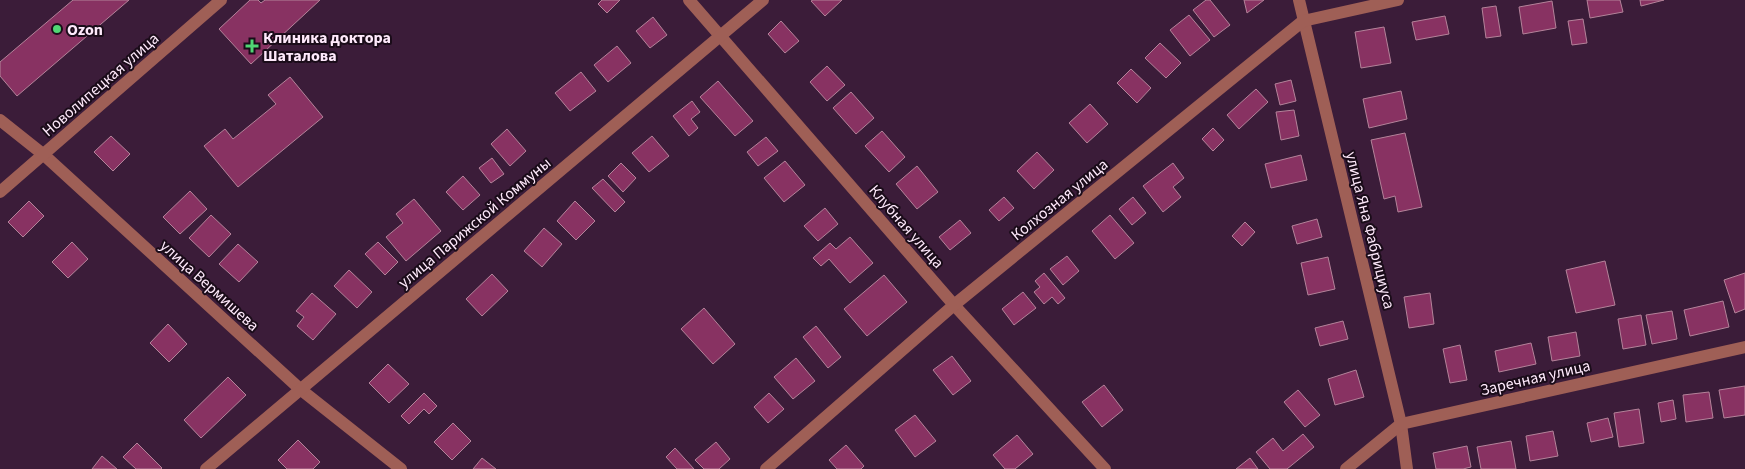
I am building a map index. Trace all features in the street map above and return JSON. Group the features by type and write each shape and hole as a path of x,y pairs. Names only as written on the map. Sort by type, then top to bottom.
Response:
{"street":[{"name":"Новолипецкая улица","path":"0,192 219,0"},
{"name":"Клубная улица","path":"689,0 954,305 1105,469"},
{"name":"улица Парижской Коммуны","path":"206,469 763,0"},
{"name":"улица Яна Фабрициуса","path":"1299,0 1401,424 1407,469"},
{"name":"Колхозная улица","path":"766,469 954,305 1303,21 1398,0"},
{"name":"улица Вермишева","path":"0,120 44,155 300,390 401,469"},
{"name":"Заречная улица","path":"1346,469 1401,424 1745,347"}],"building":[{"path":"73,0 129,0 17,96 0,76 0,62"},
{"name":"Клиника доктора Шаталова","path":"250,0 258,0 261,3 265,0 320,0 251,64 219,29"},
{"path":"602,0 620,0 607,13 598,4"},
{"path":"842,0 825,16 811,1"},
{"path":"1206,0 1210,0 1230,25 1214,37 1193,10"},
{"path":"1244,0 1264,0 1247,13"},
{"path":"1587,0 1620,0 1623,12 1590,18"},
{"path":"1640,0 1664,0 1641,6"},
{"path":"1552,1 1556,28 1523,34 1519,7"},
{"path":"1496,6 1501,36 1486,38 1482,8"},
{"path":"1189,15 1210,40 1190,56 1170,30"},
{"path":"1445,16 1449,34 1416,40 1412,22"},
{"path":"653,17 667,35 650,48 636,31"},
{"path":"1583,19 1587,43 1572,45 1568,21"},
{"path":"781,21 799,41 785,53 768,34"},
{"path":"1384,27 1391,63 1361,68 1355,32"},
{"path":"1160,43 1181,63 1166,78 1145,58"},
{"path":"617,46 631,63 608,82 594,65"},
{"path":"827,66 845,85 827,101 810,82"},
{"path":"1131,69 1151,88 1137,103 1117,83"},
{"path":"581,72 596,91 570,111 555,93"},
{"path":"290,77 323,117 238,187 204,146 225,129 233,139 276,104 268,95"},
{"path":"1291,80 1296,101 1280,105 1275,84"},
{"path":"718,81 753,121 735,136 700,97"},
{"path":"1256,89 1268,102 1239,129 1227,115"},
{"path":"1401,91 1407,119 1369,128 1363,99"},
{"path":"851,92 874,118 856,134 833,108"},
{"path":"692,101 700,112 691,119 698,128 689,136 673,116"},
{"path":"1090,104 1108,124 1087,143 1069,123"},
{"path":"1294,110 1299,136 1281,140 1276,112"},
{"path":"1213,128 1224,140 1213,151 1202,139"},
{"path":"507,129 526,151 510,166 491,144"},
{"path":"882,131 905,157 889,172 865,146"},
{"path":"1405,133 1422,207 1398,212 1395,196 1384,199 1371,140"},
{"path":"111,136 130,154 113,171 94,152"},
{"path":"652,136 669,156 649,172 632,153"},
{"path":"766,137 778,151 758,166 747,152"},
{"path":"1037,152 1054,170 1034,189 1017,171"},
{"path":"1301,155 1307,180 1271,188 1265,164"},
{"path":"492,158 504,174 491,183 479,168"},
{"path":"785,161 805,185 784,202 764,178"},
{"path":"621,163 636,178 623,192 608,176"},
{"path":"1173,163 1184,178 1173,187 1181,197 1163,212 1143,186"},
{"path":"917,166 938,192 917,209 896,184"},
{"path":"463,176 480,195 463,210 446,192"},
{"path":"603,179 625,202 615,212 592,188"},
{"path":"190,191 207,209 180,234 163,217"},
{"path":"1004,197 1014,208 999,221 989,210"},
{"path":"1133,197 1146,213 1132,225 1119,209"},
{"path":"414,199 441,231 406,261 386,237 403,223 396,214"},
{"path":"29,201 44,216 23,237 8,222"},
{"path":"575,201 595,221 576,240 557,221"},
{"path":"825,208 838,224 818,241 804,226"},
{"path":"211,215 231,234 209,257 189,238"},
{"path":"1110,215 1134,243 1115,259 1092,231"},
{"path":"1317,219 1322,237 1297,244 1292,226"},
{"path":"960,220 971,233 950,250 939,237"},
{"path":"1245,222 1255,232 1242,246 1232,236"},
{"path":"544,228 562,244 542,267 524,251"},
{"path":"850,237 873,263 850,283 829,259 821,266 813,258 830,243 836,249"},
{"path":"72,242 88,259 68,278 52,262"},
{"path":"378,242 398,262 385,275 365,254"},
{"path":"238,244 258,262 239,282 219,264"},
{"path":"1067,256 1079,271 1063,285 1050,269"},
{"path":"1328,257 1335,289 1308,295 1301,263"},
{"path":"1605,261 1615,305 1576,313 1566,270"},
{"path":"349,270 372,292 357,308 334,286"},
{"path":"1044,273 1065,298 1058,304 1052,297 1044,304 1034,292 1040,287 1035,281"},
{"path":"1745,273 1745,309 1735,313 1724,280"},
{"path":"492,274 508,291 482,316 466,299"},
{"path":"884,275 907,302 867,336 844,309"},
{"path":"1023,292 1036,308 1014,325 1002,309"},
{"path":"312,293 336,314 313,340 297,326 304,317 296,311"},
{"path":"1430,293 1434,324 1409,328 1404,297"},
{"path":"1723,301 1729,327 1690,336 1684,310"},
{"path":"704,308 735,344 713,364 681,329"},
{"path":"1672,311 1677,339 1652,344 1646,315"},
{"path":"1641,315 1646,345 1623,349 1618,319"},
{"path":"1343,321 1348,339 1320,346 1315,328"},
{"path":"168,324 187,344 169,362 150,343"},
{"path":"816,326 841,357 828,368 803,337"},
{"path":"1576,332 1580,356 1552,361 1548,337"},
{"path":"1531,343 1536,364 1499,372 1495,351"},
{"path":"1460,345 1467,380 1450,383 1443,349"},
{"path":"952,356 971,381 953,395 933,370"},
{"path":"796,358 815,381 793,399 774,377"},
{"path":"388,364 409,384 389,403 369,383"},
{"path":"1356,370 1364,397 1335,405 1328,379"},
{"path":"228,377 246,395 201,438 184,420"},
{"path":"1104,385 1123,410 1102,427 1082,402"},
{"path":"1745,386 1745,415 1724,418 1719,390"},
{"path":"1298,390 1320,415 1305,427 1284,402"},
{"path":"1709,392 1713,418 1686,422 1683,395"},
{"path":"424,393 437,406 429,414 424,409 409,424 401,416"},
{"path":"769,393 784,409 768,423 754,407"},
{"path":"1673,400 1676,419 1661,422 1658,403"},
{"path":"1639,409 1644,443 1619,447 1614,413"},
{"path":"915,415 936,441 915,457 895,430"},
{"path":"1608,418 1613,437 1591,442 1587,423"},
{"path":"453,423 471,441 452,460 434,442"},
{"path":"1553,431 1558,456 1530,461 1526,436"},
{"path":"1303,434 1314,447 1287,469 1270,469 1256,452 1273,438 1283,451"},
{"path":"1017,435 1033,454 1015,469 1005,469 993,455"},
{"path":"298,440 320,462 313,469 287,469 278,460"},
{"path":"1511,441 1516,469 1481,469 1477,447"},
{"path":"716,442 730,459 719,469 704,469 695,460"},
{"path":"137,443 161,469 136,469 123,457"},
{"path":"846,445 864,466 861,469 837,469 829,460"},
{"path":"1467,446 1471,467 1463,469 1436,469 1433,453"},
{"path":"675,448 694,469 677,469 666,457"},
{"path":"102,456 117,469 92,469"},
{"path":"482,458 496,469 473,469"},
{"path":"1250,458 1258,469 1236,469"}],"place":[{"name":"Ozon","path":"57,29"},
{"name":"Клиника доктора Шаталова","path":"252,46"}]}
